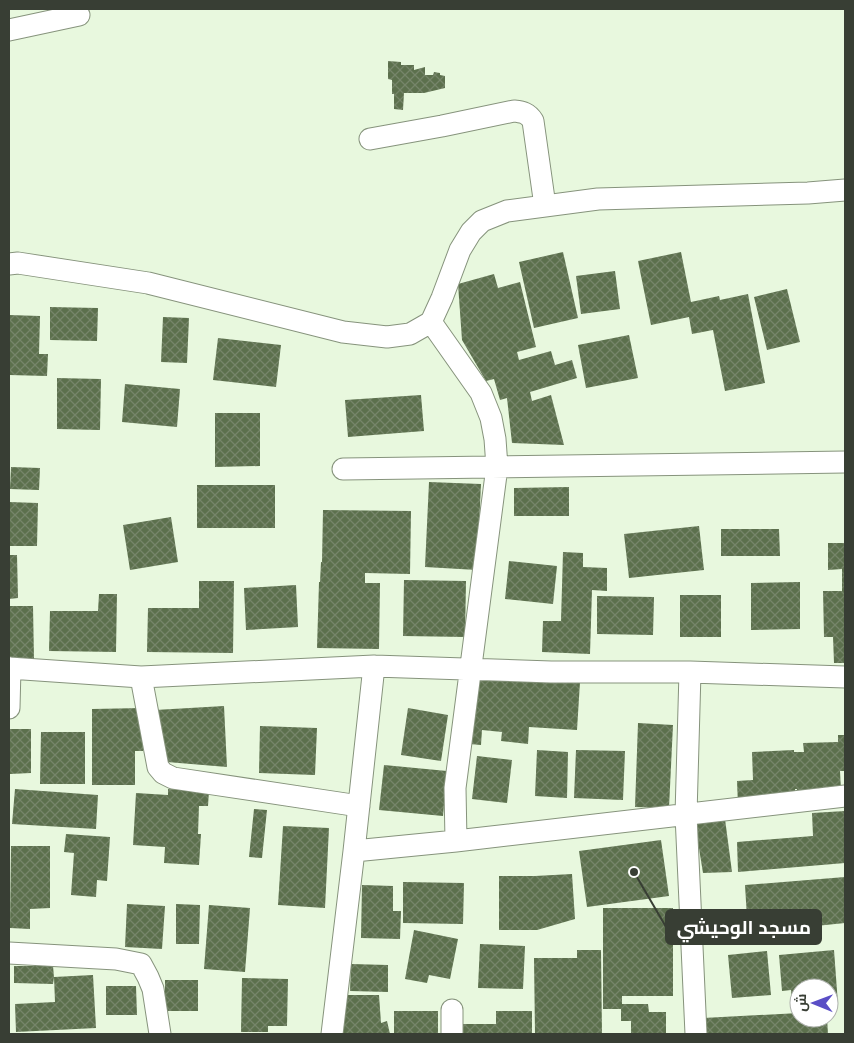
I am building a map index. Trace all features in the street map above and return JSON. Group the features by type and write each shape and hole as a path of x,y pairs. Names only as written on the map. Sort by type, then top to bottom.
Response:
{"street":[{"path":"9,30 79,15"},
{"path":"370,139 514,111 525,112 533,122 545,206"},
{"path":"9,264 18,263 148,283 343,332 387,337 410,334 431,322 460,250 471,232 482,221 507,211 598,199 798,194 845,190"},
{"path":"431,322 481,393 491,418 497,467 455,788 456,841"},
{"path":"343,469 845,462"},
{"path":"332,1034 374,666"},
{"path":"9,708 9,668 141,677 374,666 471,670 690,672 845,677"},
{"path":"690,672 686,815 696,1034"},
{"path":"141,677 158,767 163,773 173,778 359,806"},
{"path":"354,851 845,796"},
{"path":"9,953 116,959 141,964 153,989 160,1034"},
{"path":"452,1010 452,1034"}],"building":[{"path":"388,61 401,62 401,65 414,65 414,70 425,67 425,75 433,75 434,72 440,73 440,75 445,76 445,88 424,93 404,93 403,110 394,109 392,80 388,79"},
{"path":"563,252 578,318 534,328 519,262"},
{"path":"681,252 691,302 719,296 720,300 748,294 765,383 725,391 713,330 692,334 689,317 651,325 638,261"},
{"path":"615,271 620,309 581,314 576,276"},
{"path":"494,274 498,288 520,282 536,347 517,352 519,360 551,351 555,365 572,360 577,378 530,392 532,401 551,395 564,445 512,443 507,398 500,400 494,379 486,381 462,340 458,284"},
{"path":"787,289 800,342 767,350 754,297"},
{"path":"50,307 98,308 97,341 50,340"},
{"path":"9,315 40,316 39,354 48,354 47,376 9,375"},
{"path":"163,317 189,318 187,363 161,362"},
{"path":"629,335 638,378 586,388 578,345"},
{"path":"218,338 281,345 276,387 213,380"},
{"path":"57,378 101,379 100,430 57,429"},
{"path":"125,384 180,389 177,427 122,422"},
{"path":"421,395 424,431 348,437 345,400"},
{"path":"215,413 260,413 260,466 215,467"},
{"path":"11,467 40,468 39,490 10,489"},
{"path":"429,482 481,484 477,570 425,567"},
{"path":"197,485 275,485 275,528 197,528"},
{"path":"569,487 569,516 514,516 514,488"},
{"path":"9,502 38,503 37,546 9,546"},
{"path":"323,510 411,511 410,574 365,573 365,583 380,583 379,649 317,648"},
{"path":"171,517 178,562 130,570 123,525"},
{"path":"699,526 704,570 629,578 624,534"},
{"path":"721,529 779,529 780,556 721,556"},
{"path":"828,543 845,543 845,663 834,663 833,637 824,637 823,591 842,591 842,569 828,570"},
{"path":"563,552 583,553 583,567 607,568 607,591 592,590 590,654 542,652 543,621 561,621"},
{"path":"9,555 17,555 18,598 9,599"},
{"path":"509,561 557,566 553,604 505,599"},
{"path":"404,580 466,581 465,637 403,636"},
{"path":"199,581 234,581 233,653 147,652 148,608 199,608"},
{"path":"800,582 800,629 751,630 751,583"},
{"path":"296,585 298,627 246,630 244,588"},
{"path":"99,594 117,594 116,652 49,651 50,611 98,611"},
{"path":"680,595 721,595 721,637 680,637"},
{"path":"597,596 654,597 653,635 597,634"},
{"path":"9,606 33,606 34,659 9,659"},
{"path":"474,676 580,682 577,730 529,727 528,744 501,741 502,732 482,730 481,745 469,744"},
{"path":"224,706 227,767 167,762 155,710"},
{"path":"142,708 143,751 135,751 135,785 92,785 92,709"},
{"path":"408,708 448,715 441,761 401,755"},
{"path":"638,723 673,725 669,808 635,807"},
{"path":"260,726 317,728 315,775 259,773"},
{"path":"10,729 31,729 31,773 10,774"},
{"path":"41,732 85,732 85,784 40,784"},
{"path":"838,735 845,735 845,771 840,771 841,790 797,791 795,789 795,797 738,805 737,781 753,780 752,752 794,750 794,752 804,752 803,743 838,742"},
{"path":"537,750 568,752 567,798 535,796"},
{"path":"576,750 625,751 623,800 574,798"},
{"path":"477,756 512,760 507,803 472,799"},
{"path":"384,765 447,771 443,816 379,810"},
{"path":"15,789 98,795 96,829 12,824"},
{"path":"168,789 209,791 208,806 199,806 198,834 201,834 199,865 164,863 165,847 133,845 136,793 168,795"},
{"path":"254,809 267,810 262,858 249,857"},
{"path":"845,811 845,863 738,872 737,842 813,836 812,813"},
{"path":"725,819 732,872 703,873 695,824"},
{"path":"283,826 329,828 325,908 278,905"},
{"path":"66,834 110,837 107,881 97,880 96,897 71,895 74,853 64,852"},
{"path":"661,840 669,896 587,907 579,851"},
{"path":"11,846 50,846 50,908 30,909 30,929 10,928"},
{"path":"572,874 575,919 537,930 499,930 499,876"},
{"path":"845,877 845,923 796,928 795,914 747,918 745,885"},
{"path":"403,882 464,883 463,924 403,923"},
{"path":"362,885 393,886 393,911 401,911 400,939 361,938"},
{"path":"127,904 165,906 162,949 125,947"},
{"path":"176,904 200,905 199,944 176,944"},
{"path":"209,905 250,908 245,972 204,969"},
{"path":"603,908 673,908 673,996 622,996 622,1004 648,1004 649,1012 666,1012 666,1034 631,1034 631,1021 621,1021 621,1009 603,1009"},
{"path":"414,930 458,939 450,979 429,975 427,983 405,979"},
{"path":"480,944 525,946 523,989 478,988"},
{"path":"577,950 601,950 602,1034 535,1034 534,958 577,958"},
{"path":"834,950 836,978 789,978 789,990 782,991 779,955"},
{"path":"767,951 771,995 732,998 728,955"},
{"path":"351,964 388,965 388,992 350,991"},
{"path":"14,966 53,966 53,984 14,983"},
{"path":"93,975 96,1028 16,1032 15,1004 55,1002 54,977"},
{"path":"242,978 288,979 287,1026 268,1026 268,1032 241,1032"},
{"path":"165,980 198,980 198,1011 165,1011"},
{"path":"106,986 136,986 137,1015 106,1015"},
{"path":"344,995 379,995 381,1023 387,1021 390,1034 342,1034"},
{"path":"394,1011 438,1011 438,1034 394,1034"},
{"path":"496,1011 532,1011 532,1034 462,1034 462,1024 496,1024"},
{"path":"789,1014 789,1028 828,1028 828,1034 703,1034 703,1018"}],"place":[{"name":"مسجد الوحيشي","path":"634,872"}]}
